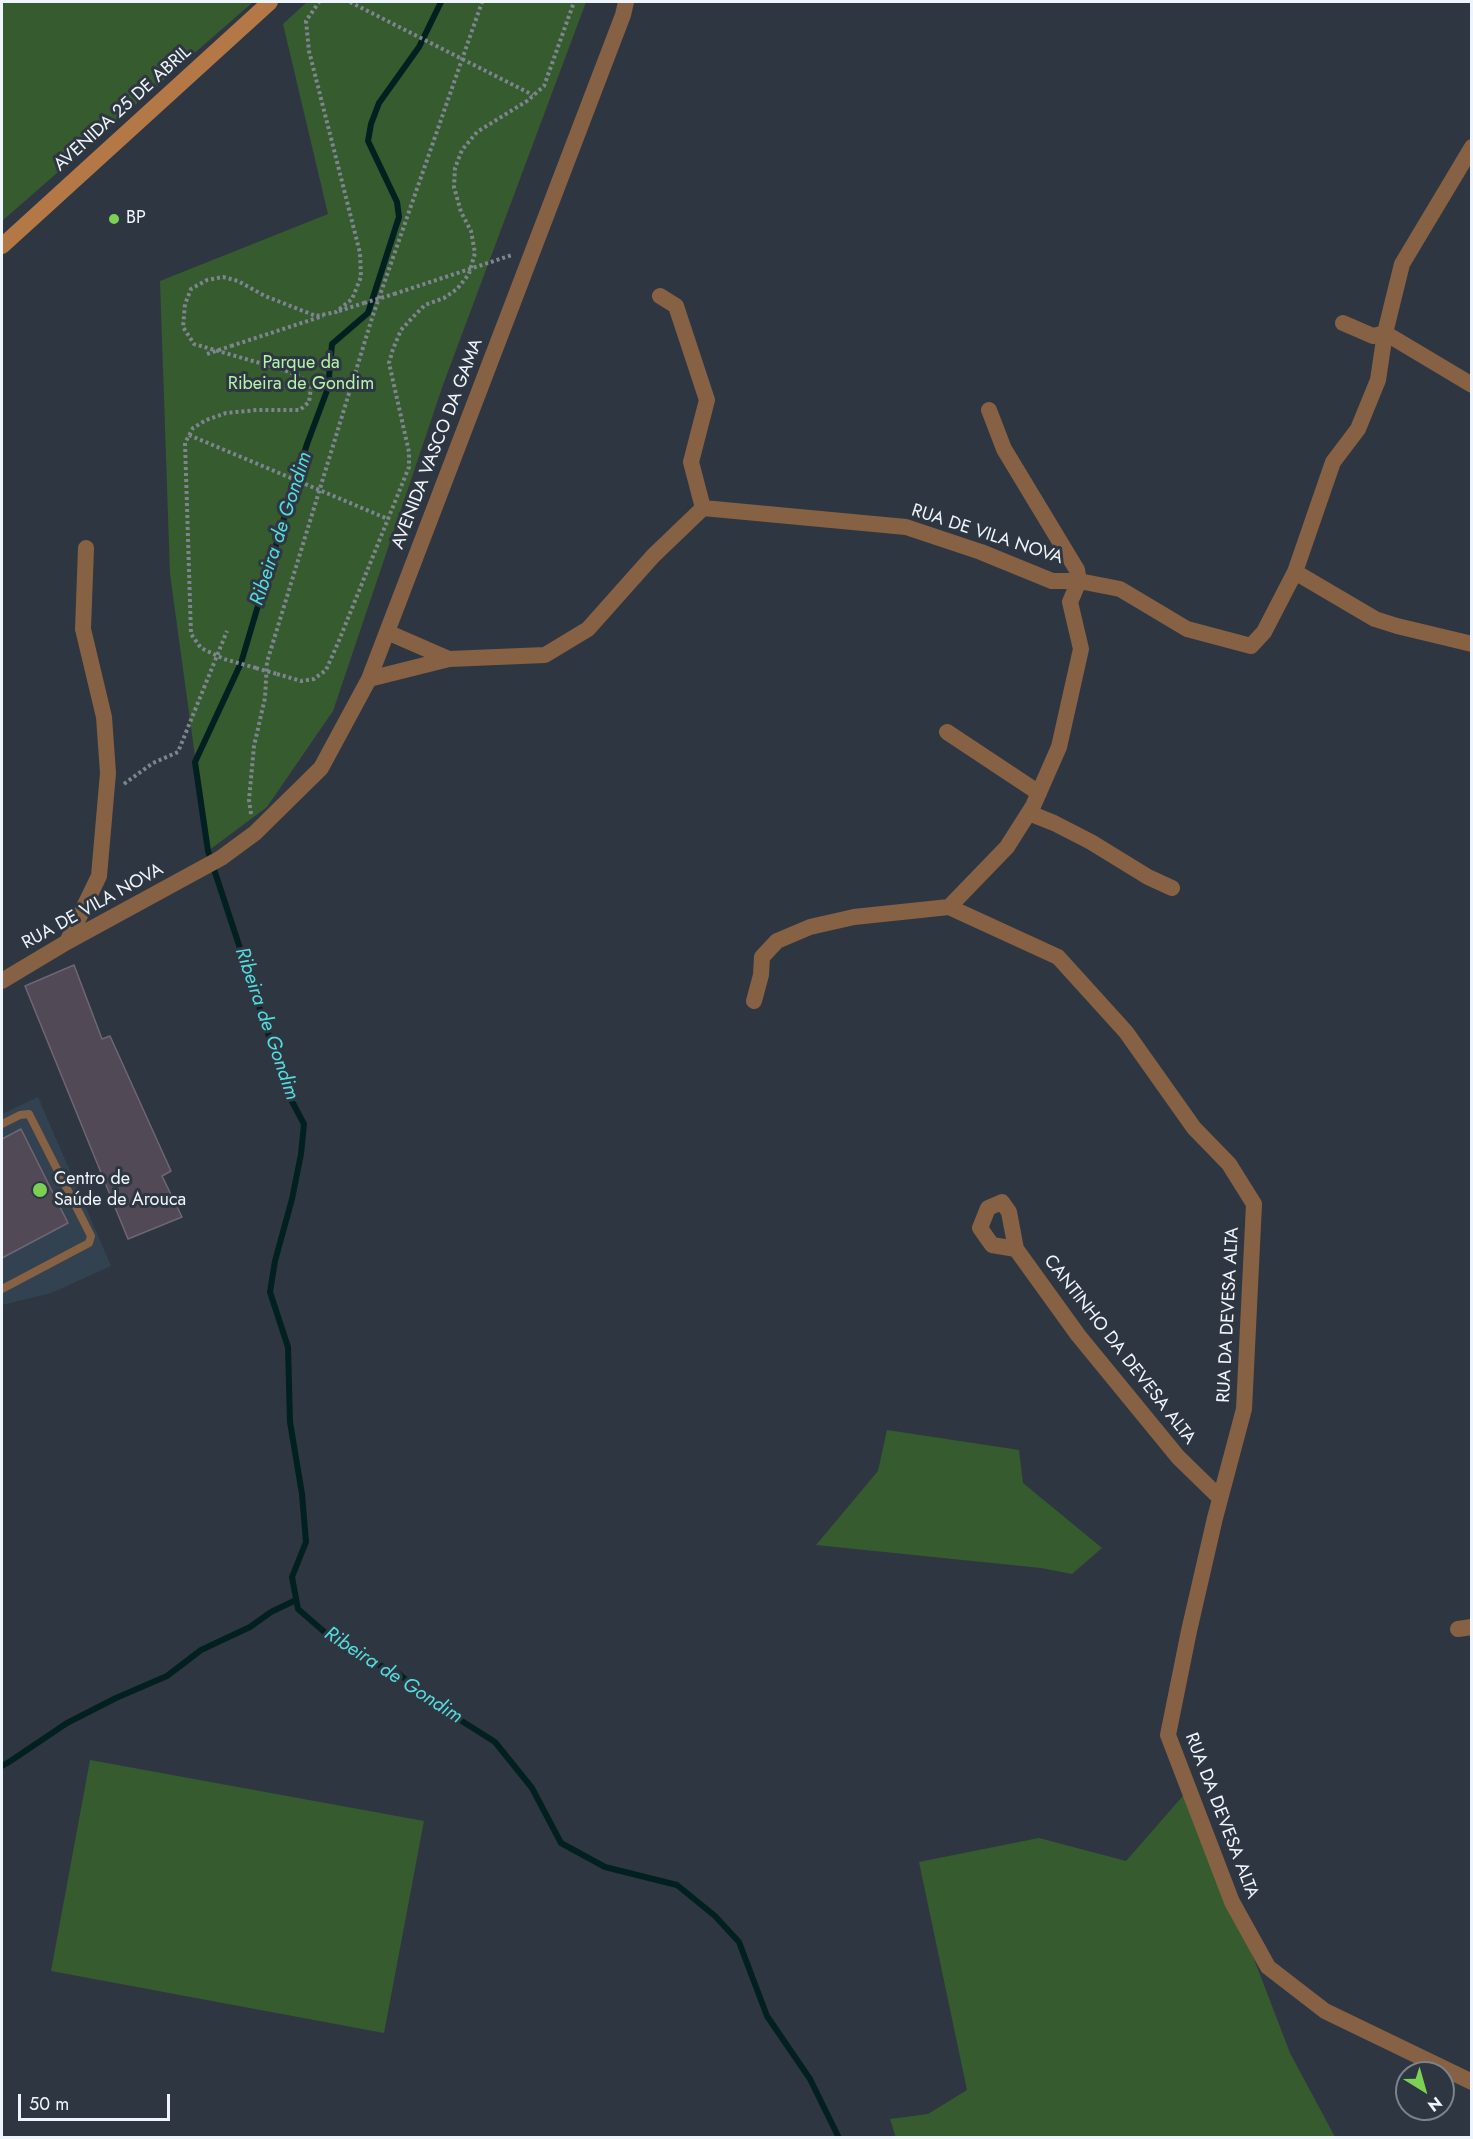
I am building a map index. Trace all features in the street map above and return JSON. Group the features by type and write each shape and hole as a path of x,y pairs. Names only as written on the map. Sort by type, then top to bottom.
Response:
{"main road":[{"name":"AVENIDA 25 DE ABRIL","path":"2,246 270,2"}],"street":[{"name":"AVENIDA VASCO DA GAMA","path":"221,858 255,833 321,768 369,679 623,15 626,2"},
{"name":"RUA DE VILA NOVA","path":"703,508 906,527 981,552 1052,581 1079,581 1120,590 1187,629 1251,646 1264,632 1295,572 1333,462 1358,429 1378,380 1385,333 1402,264 1472,147"},
{"path":"369,679 449,659 545,655 588,629 653,556 703,508 691,462 707,400 676,306 660,296"},
{"path":"1343,323 1373,336 1385,333 1472,385"},
{"path":"754,1001 761,975 762,957 777,941 810,927 854,917 950,907 1007,847 1029,813 1059,747 1081,650 1070,602 1079,581 1077,570 1004,449 989,410"},
{"path":"67,942 99,876 108,773 104,717 83,629 86,548"},
{"path":"1295,572 1376,619 1472,644"},
{"path":"387,632 449,659"},
{"path":"946,732 1039,793"},
{"path":"1029,813 1073,833 1148,877 1172,888"},
{"name":"RUA DE VILA NOVA","path":"2,981 67,942 221,858"},
{"name":"RUA DA DEVESA ALTA","path":"950,907 1058,957 1126,1032 1194,1128 1229,1164 1254,1204 1244,1409 1220,1498 1168,1735 1232,1902 1268,1967 1325,2011 1472,2082"},
{"name":"CANTINHO DA DEVESA ALTA","path":"1016,1248 1078,1335 1116,1383 1178,1457 1220,1498"}],"lane":[{"path":"2,1124 20,1115 29,1114 91,1236 88,1243 2,1288"}],"path":[{"path":"319,2 306,21 309,51 360,253 361,277 352,299 336,312 316,316 265,296 238,281 223,277 207,280 191,289 185,304 183,327 194,344 284,370 301,377 311,387 309,402 300,410 226,413 206,420 193,428 185,443 191,634 201,648 227,660 301,681 314,679 326,670 409,467 409,452 389,363 400,330 425,305 444,298 457,289 469,274 475,252 471,231 461,212 454,187 455,168 462,150 477,132 544,86 574,2"},
{"path":"350,2 533,95"},
{"path":"255,833 249,800 254,746 265,698 267,662 372,318 482,2"},
{"path":"207,354 533,249"},
{"path":"189,435 388,519"},
{"path":"105,798 153,762 178,752 227,631"}],"shaded area":[{"name":"Centro de Saúde de Arouca","path":"38,1097 111,1266 51,1293 2,1305 2,1114"}],"green space":[{"path":"2,2 253,2 2,221"},
{"name":"Parque da Ribeira de Gondim","path":"307,2 586,2 443,385 333,711 267,807 208,851 170,574 160,281 328,214 283,24"},
{"path":"887,1430 1019,1450 1023,1483 1102,1548 1072,1574 1041,1568 816,1545 878,1471"},
{"path":"90,1760 424,1821 384,2033 51,1971"},
{"path":"1189,1789 1290,2053 1335,2137 896,2138 890,2119 928,2114 967,2090 919,1862 1039,1838 1126,1861"}],"building":[{"path":"74,965 102,1039 110,1036 171,1171 162,1176 182,1217 128,1239 25,986"},
{"name":"Centro de Saúde de Arouca","path":"21,1129 68,1223 2,1258 2,1139"}],"waterway":[{"name":"Ribeira de Gondim","path":"441,2 419,47 379,103 371,124 368,141 397,202 399,217 368,313 332,344 328,388 307,444 241,663 195,762 208,851 288,1094 304,1124 292,1199 275,1261 270,1292 288,1347 290,1422 302,1494 306,1542 292,1577 298,1609 344,1649 399,1674 438,1706 495,1742 532,1788 561,1843 605,1867 677,1885 715,1916 739,1942 767,2016 810,2079 839,2138"},
{"path":"2,1766 67,1723 167,1676 201,1650 250,1627 271,1612 296,1600"}],"place":[{"name":"BP","path":"114,219"},
{"name":"Centro de Saúde de Arouca","path":"40,1190"}]}
